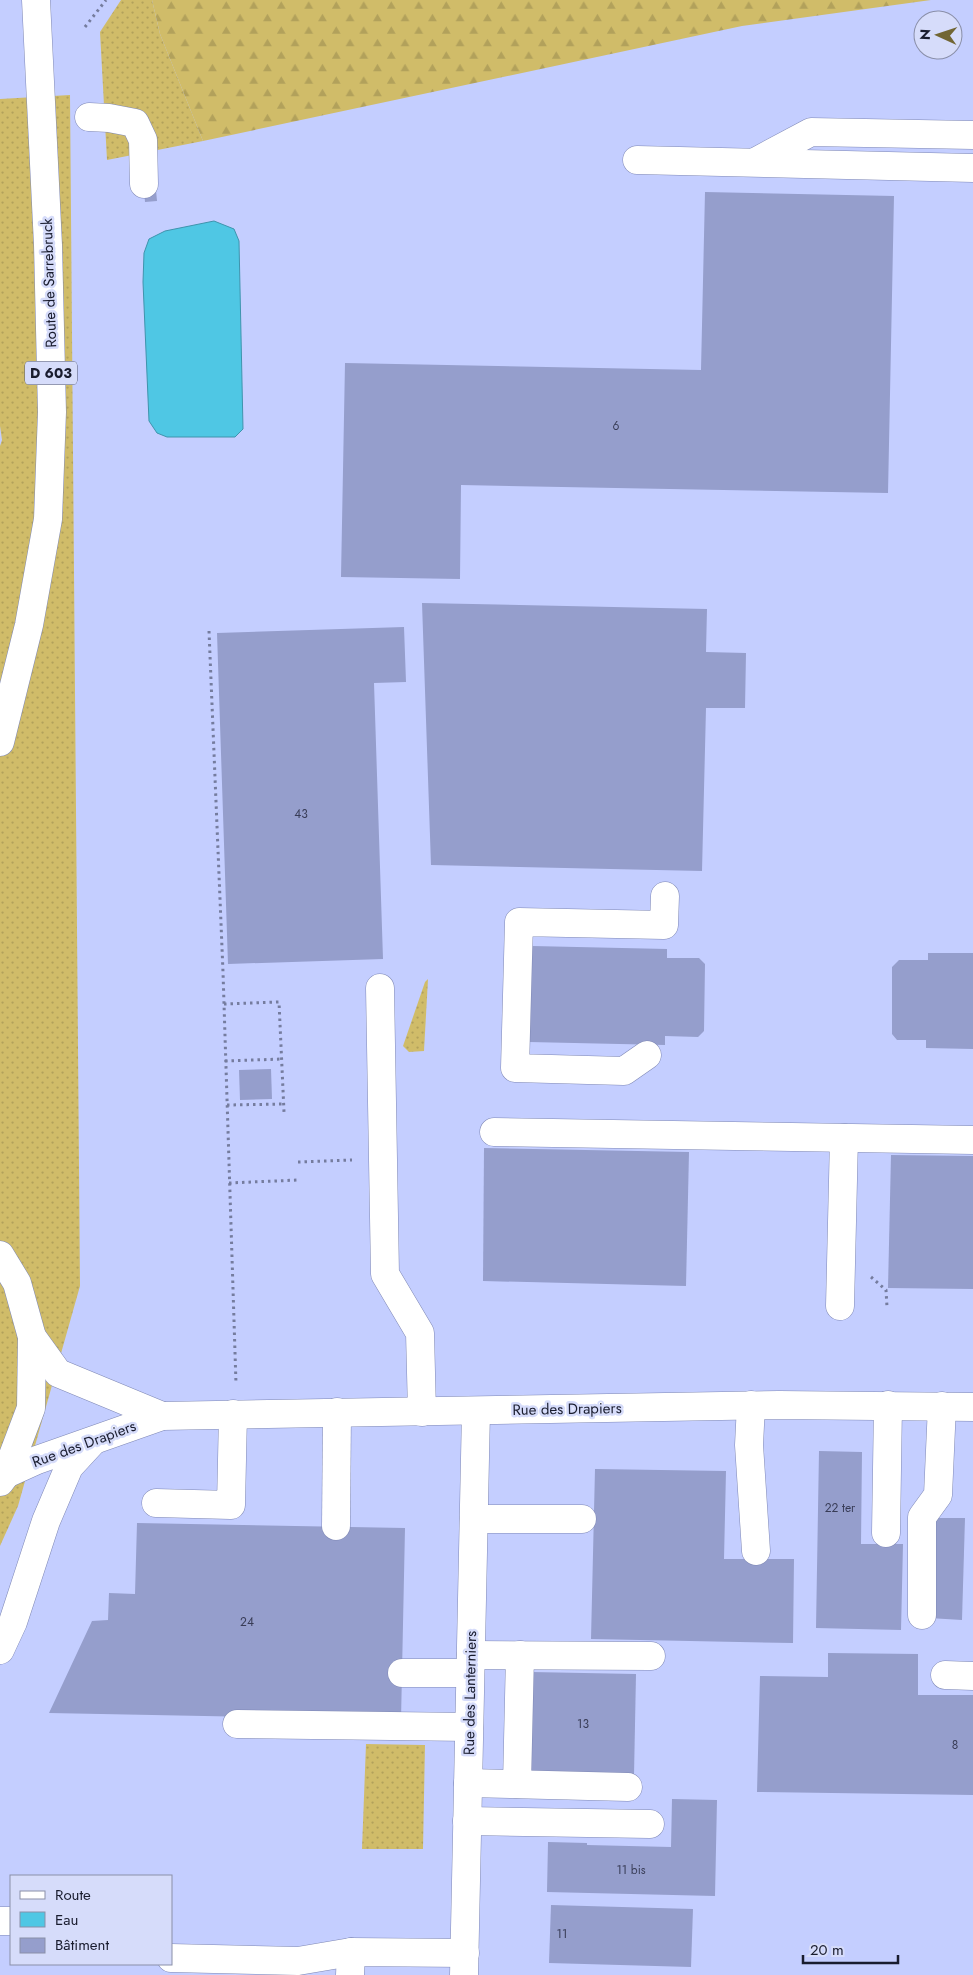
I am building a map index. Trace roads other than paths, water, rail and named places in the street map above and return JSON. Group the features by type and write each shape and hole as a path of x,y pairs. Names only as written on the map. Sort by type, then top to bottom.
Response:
{"street":[{"name":"Route de Sarrebruck","path":"0,742 30,625 48,519 52,412 50,304 36,0"},
{"path":"89,117 109,118 134,123 143,140 144,184"},
{"path":"753,163 811,132 973,135"},
{"path":"636,160 973,168"},
{"path":"647,1055 624,1071 515,1068 519,922 664,925 665,896"},
{"path":"380,988 385,1274 420,1333 422,1412"},
{"path":"494,1132 973,1140"},
{"path":"840,1306 844,1138"},
{"path":"0,1254 17,1283 32,1337 31,1408 3,1478"},
{"name":"Rue des Drapiers","path":"32,1337 58,1373 162,1416"},
{"path":"751,1405 750,1445 756,1550"},
{"name":"Rue des Drapiers","path":"3,1478 94,1440 162,1416 751,1405 973,1407"},
{"path":"886,1533 888,1406"},
{"path":"922,1615 922,1517 938,1496 942,1406"},
{"name":"Rue des Lanterniers","path":"464,1964 476,1411"},
{"path":"336,1526 337,1412"},
{"path":"156,1504 231,1514 233,1414"},
{"path":"0,1650 13,1622 46,1521 69,1467 94,1440"},
{"path":"474,1519 582,1519"},
{"path":"516,1784 520,1655"},
{"path":"402,1672 471,1664 520,1655 651,1656"},
{"path":"945,1675 973,1676"},
{"path":"237,1724 469,1727"},
{"path":"468,1783 628,1787"},
{"path":"468,1821 650,1824"},
{"path":"172,1958 350,1964 464,1964"}],"water":[{"path":"214,221 234,229 239,241 243,429 235,437 167,437 157,433 149,421 143,282 144,253 149,239 165,231"}]}
